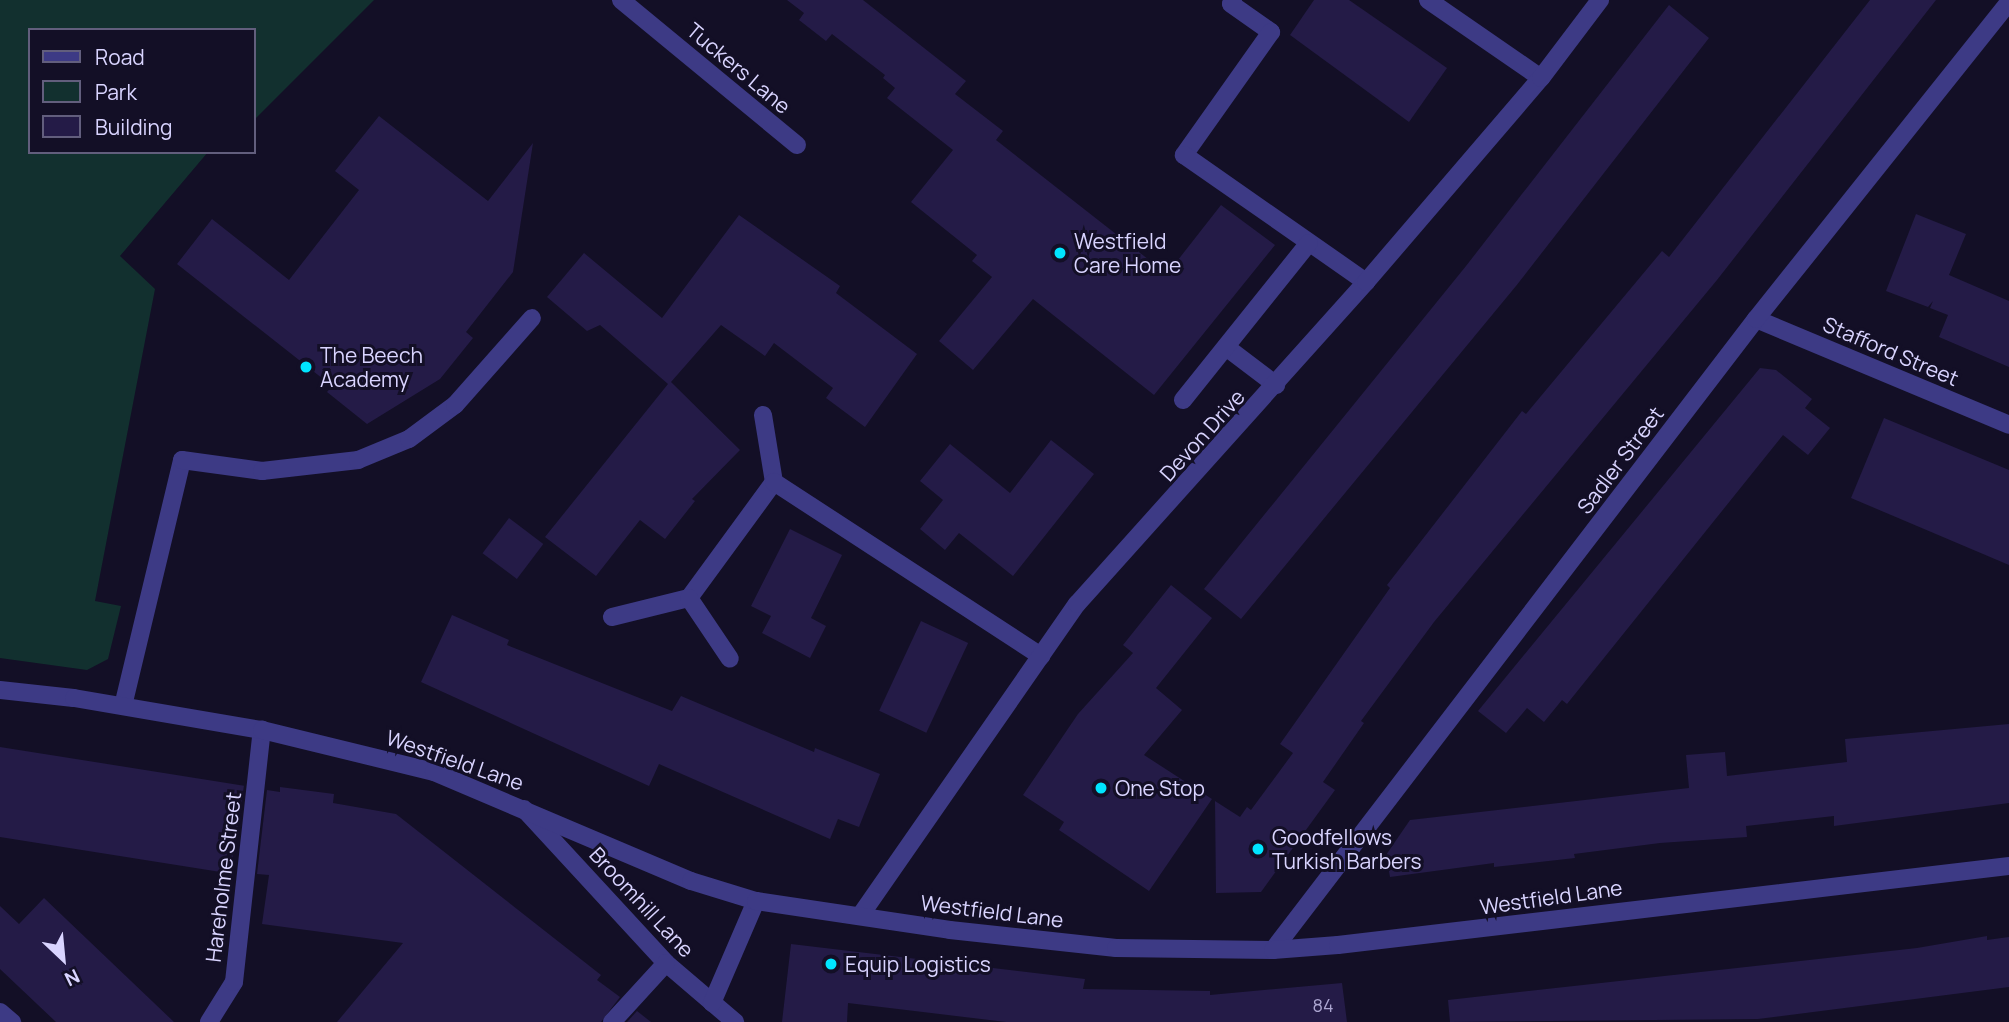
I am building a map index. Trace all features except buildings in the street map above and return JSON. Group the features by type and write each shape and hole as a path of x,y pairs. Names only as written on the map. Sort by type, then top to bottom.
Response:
{"street":[{"name":"Tuckers Lane","path":"621,0 797,145"},
{"path":"1233,0 1231,4 1271,32 1184,155 1366,282"},
{"path":"1428,0 1541,78"},
{"name":"Devon Drive","path":"860,916 1077,604 1276,386 1541,78 1600,0"},
{"name":"Sadler Street","path":"1273,950 1756,319 2009,2"},
{"path":"1183,400 1310,243"},
{"path":"123,706 182,460 262,471 358,460 409,439 455,405 532,318"},
{"name":"Stafford Street","path":"1756,319 2009,425"},
{"path":"1226,347 1276,386"},
{"path":"612,617 690,598 774,482 763,415"},
{"path":"774,482 1041,656"},
{"path":"690,598 730,659"},
{"name":"Westfield Lane","path":"0,690 123,706 262,730 434,772 522,806 691,881 756,901 1116,947 1273,950 2009,866"},
{"name":"Hareholme Street","path":"208,1022 234,982 262,730"},
{"name":"Broomhill Lane","path":"522,806 666,964 735,1022"},
{"path":"712,1003 756,901"},
{"path":"612,1022 666,964"},
{"path":"0,1012 12,1022"}],"green space":[{"path":"0,0 374,0 256,118 256,28 28,28 28,154 206,154 120,256 155,289 95,601 121,606 108,659 87,670 0,658"}],"place":[{"name":"Westfield Care Home","path":"1060,253"},
{"name":"The Beech Academy","path":"306,367"},
{"name":"One Stop","path":"1101,788"},
{"name":"Goodfellows Turkish Barbers","path":"1258,849"},
{"name":"Equip Logistics","path":"831,964"}]}
